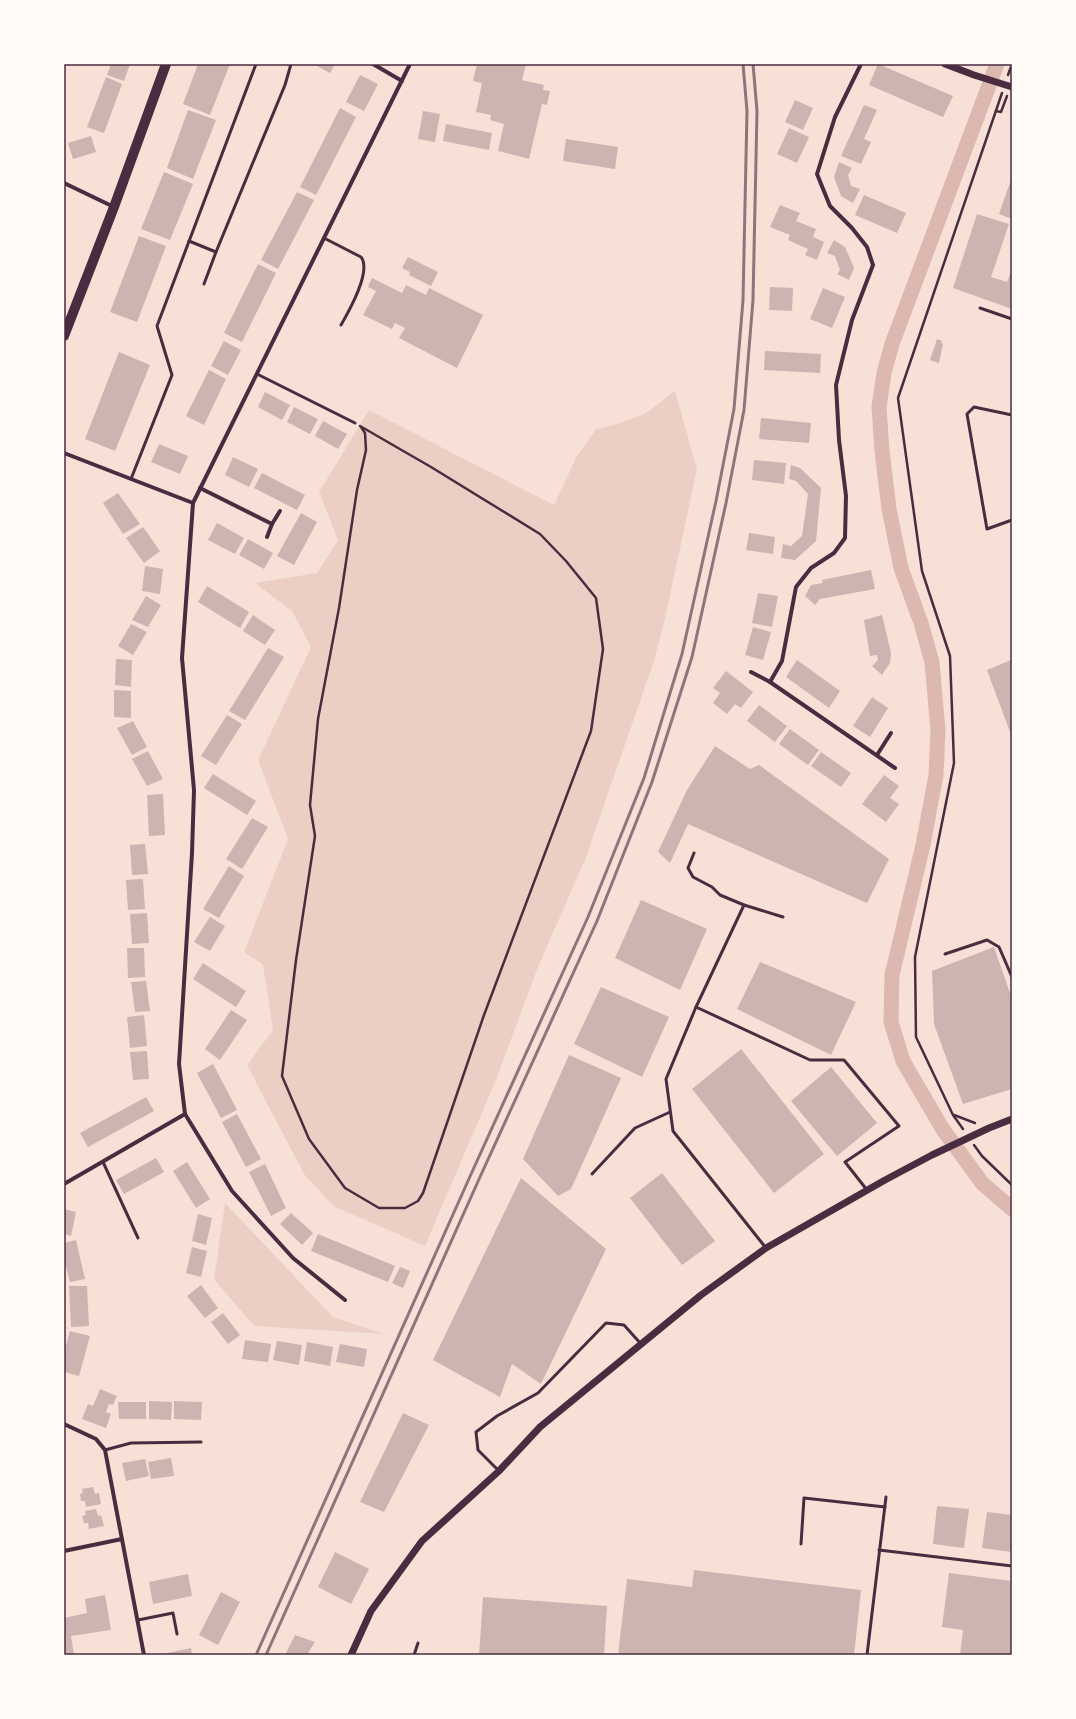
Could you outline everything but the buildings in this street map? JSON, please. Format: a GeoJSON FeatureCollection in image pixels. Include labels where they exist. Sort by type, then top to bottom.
{"type":"FeatureCollection","features":[{"type":"Feature","properties":{"kind":"highway"},"geometry":{"type":"LineString","coordinates":[[64,336],[114,207],[166,64]]}},
{"type":"Feature","properties":{"kind":"street"},"geometry":{"type":"LineString","coordinates":[[373,64],[402,81]]}},
{"type":"Feature","properties":{"kind":"street"},"geometry":{"type":"LineString","coordinates":[[345,1300],[293,1258],[232,1191],[185,1114],[179,1064],[192,853],[194,790],[182,658],[193,503],[410,64]]}},
{"type":"Feature","properties":{"kind":"street"},"geometry":{"type":"LineString","coordinates":[[770,682],[782,661],[796,588],[812,568],[834,553],[845,538],[846,496],[839,440],[836,385],[852,320],[873,265],[867,247],[852,228],[830,206],[817,174],[835,117],[861,64]]}},
{"type":"Feature","properties":{"kind":"street"},"geometry":{"type":"LineString","coordinates":[[945,64],[1012,87]]}},
{"type":"Feature","properties":{"kind":"street"},"geometry":{"type":"LineString","coordinates":[[64,183],[114,207]]}},
{"type":"Feature","properties":{"kind":"street"},"geometry":{"type":"LineString","coordinates":[[64,453],[193,503]]}},
{"type":"Feature","properties":{"kind":"street"},"geometry":{"type":"LineString","coordinates":[[200,488],[272,524]]}},
{"type":"Feature","properties":{"kind":"street"},"geometry":{"type":"LineString","coordinates":[[266,537],[280,511]]}},
{"type":"Feature","properties":{"kind":"street"},"geometry":{"type":"LineString","coordinates":[[751,672],[770,682],[895,768]]}},
{"type":"Feature","properties":{"kind":"street"},"geometry":{"type":"LineString","coordinates":[[876,755],[891,733]]}},
{"type":"Feature","properties":{"kind":"street"},"geometry":{"type":"LineString","coordinates":[[64,1184],[185,1114]]}},
{"type":"Feature","properties":{"kind":"street"},"geometry":{"type":"LineString","coordinates":[[350,1655],[371,1611],[422,1541],[499,1471],[540,1427],[701,1295],[766,1248],[867,1190],[932,1155],[989,1128],[1012,1119]]}},
{"type":"Feature","properties":{"kind":"street"},"geometry":{"type":"LineString","coordinates":[[64,1424],[96,1439],[105,1450],[144,1655]]}},
{"type":"Feature","properties":{"kind":"street"},"geometry":{"type":"LineString","coordinates":[[64,1551],[122,1539]]}},
{"type":"Feature","properties":{"kind":"lane"},"geometry":{"type":"LineString","coordinates":[[131,479],[172,375],[157,326],[256,64]]}},
{"type":"Feature","properties":{"kind":"lane"},"geometry":{"type":"LineString","coordinates":[[204,284],[282,92],[291,64]]}},
{"type":"Feature","properties":{"kind":"lane"},"geometry":{"type":"LineString","coordinates":[[324,238],[361,257],[364,261],[365,271],[352,307],[341,325]]}},
{"type":"Feature","properties":{"kind":"lane"},"geometry":{"type":"LineString","coordinates":[[189,241],[216,252]]}},
{"type":"Feature","properties":{"kind":"lane"},"geometry":{"type":"LineString","coordinates":[[980,308],[1012,319]]}},
{"type":"Feature","properties":{"kind":"lane"},"geometry":{"type":"LineString","coordinates":[[257,374],[355,423]]}},
{"type":"Feature","properties":{"kind":"lane"},"geometry":{"type":"LineString","coordinates":[[1012,415],[974,407],[967,414],[987,529],[1012,520]]}},
{"type":"Feature","properties":{"kind":"lane"},"geometry":{"type":"LineString","coordinates":[[694,853],[688,868],[692,877],[712,887],[720,895],[744,905],[783,917]]}},
{"type":"Feature","properties":{"kind":"lane"},"geometry":{"type":"LineString","coordinates":[[744,905],[696,1007],[666,1079],[673,1131],[766,1248]]}},
{"type":"Feature","properties":{"kind":"lane"},"geometry":{"type":"LineString","coordinates":[[945,954],[987,940],[999,948],[1012,977]]}},
{"type":"Feature","properties":{"kind":"lane"},"geometry":{"type":"LineString","coordinates":[[696,1007],[810,1060],[844,1060],[898,1126],[845,1162],[867,1190]]}},
{"type":"Feature","properties":{"kind":"lane"},"geometry":{"type":"LineString","coordinates":[[592,1174],[635,1128],[670,1112]]}},
{"type":"Feature","properties":{"kind":"lane"},"geometry":{"type":"LineString","coordinates":[[103,1162],[138,1238]]}},
{"type":"Feature","properties":{"kind":"lane"},"geometry":{"type":"LineString","coordinates":[[499,1471],[478,1450],[476,1432],[497,1416],[538,1393],[606,1323],[624,1325],[641,1344]]}},
{"type":"Feature","properties":{"kind":"lane"},"geometry":{"type":"LineString","coordinates":[[105,1450],[131,1443],[201,1442]]}},
{"type":"Feature","properties":{"kind":"lane"},"geometry":{"type":"LineString","coordinates":[[801,1544],[804,1498],[884,1507]]}},
{"type":"Feature","properties":{"kind":"lane"},"geometry":{"type":"LineString","coordinates":[[867,1655],[886,1498]]}},
{"type":"Feature","properties":{"kind":"lane"},"geometry":{"type":"LineString","coordinates":[[879,1550],[1012,1566]]}},
{"type":"Feature","properties":{"kind":"lane"},"geometry":{"type":"LineString","coordinates":[[138,1620],[173,1613],[177,1634]]}},
{"type":"Feature","properties":{"kind":"lane"},"geometry":{"type":"LineString","coordinates":[[414,1655],[418,1643]]}},
{"type":"Feature","properties":{"kind":"path"},"geometry":{"type":"LineString","coordinates":[[1007,78],[1012,64]]}},
{"type":"Feature","properties":{"kind":"path"},"geometry":{"type":"LineString","coordinates":[[966,1133],[953,1115],[916,1037],[915,957],[954,763],[950,656],[922,571],[898,398],[1002,91]]}},
{"type":"Feature","properties":{"kind":"path"},"geometry":{"type":"LineString","coordinates":[[996,111],[1001,112],[1006,99]]}},
{"type":"Feature","properties":{"kind":"path"},"geometry":{"type":"LineString","coordinates":[[360,426],[431,467],[540,534],[596,598],[603,649],[591,731],[484,1015],[423,1192],[418,1201],[405,1208],[379,1208],[345,1188],[309,1139],[282,1076],[296,960],[315,836],[310,805],[318,719],[340,608],[357,490],[366,450],[365,433],[360,426]]}},
{"type":"Feature","properties":{"kind":"path"},"geometry":{"type":"LineString","coordinates":[[953,1115],[989,1128]]}},
{"type":"Feature","properties":{"kind":"path"},"geometry":{"type":"LineString","coordinates":[[970,1138],[982,1156],[1012,1185]]}},
{"type":"Feature","properties":{"kind":"shaded area"},"geometry":{"type":"Polygon","coordinates":[[[675,391],[697,469],[665,619],[654,661],[585,860],[538,967],[496,1080],[425,1246],[333,1206],[304,1174],[247,1065],[273,1030],[263,965],[244,952],[288,839],[258,760],[311,647],[292,611],[255,583],[317,573],[338,540],[319,492],[369,410],[554,505],[576,458],[596,429],[614,425],[645,414],[675,391]]]}},
{"type":"Feature","properties":{"kind":"shaded area"},"geometry":{"type":"Polygon","coordinates":[[[225,1203],[333,1317],[384,1334],[254,1326],[214,1279],[225,1203]]]}},
{"type":"Feature","properties":{"kind":"waterway"},"geometry":{"type":"LineString","coordinates":[[997,64],[892,344],[884,373],[879,407],[882,451],[889,509],[901,568],[921,623],[932,662],[938,730],[936,775],[923,845],[892,975],[891,1022],[903,1061],[942,1128],[982,1183],[1012,1209]]}},
{"type":"Feature","properties":{"kind":"railway"},"geometry":{"type":"LineString","coordinates":[[256,1655],[588,917],[644,778],[682,654],[716,501],[734,409],[743,300],[747,111],[743,64]]}},
{"type":"Feature","properties":{"kind":"railway"},"geometry":{"type":"LineString","coordinates":[[266,1655],[480,1177],[597,921],[652,782],[692,657],[726,503],[744,410],[753,300],[757,111],[753,64]]}}]}
